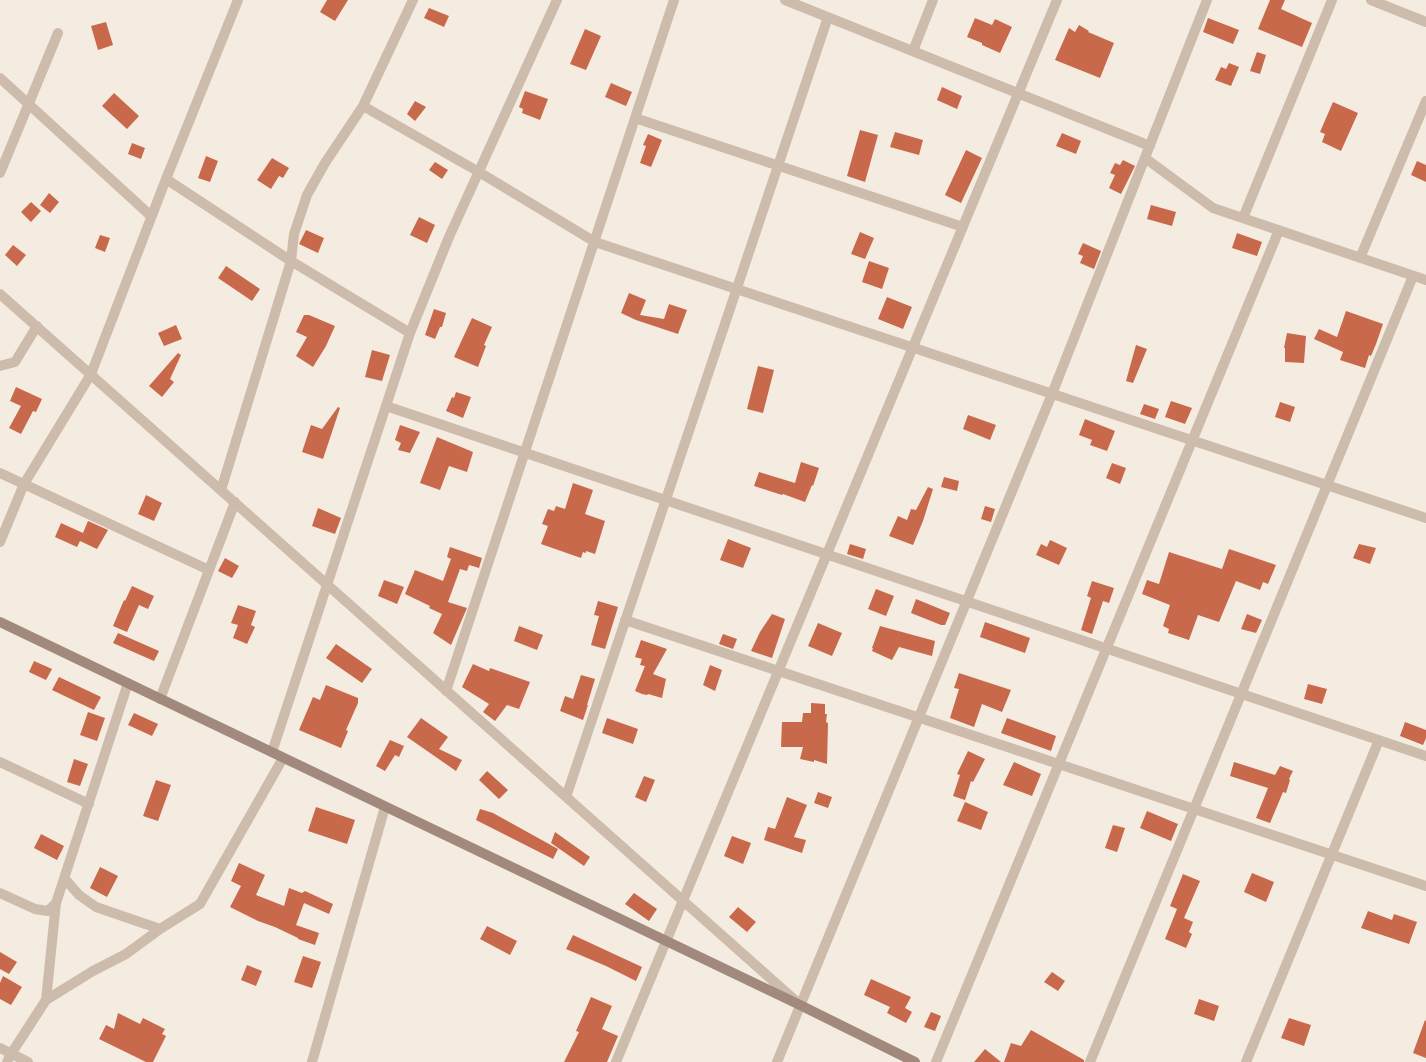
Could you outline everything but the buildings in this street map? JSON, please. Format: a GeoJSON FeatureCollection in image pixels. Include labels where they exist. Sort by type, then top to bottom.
{"type":"FeatureCollection","features":[{"type":"Feature","properties":{"kind":"main road"},"geometry":{"type":"LineString","coordinates":[[0,622],[916,1062]]}},
{"type":"Feature","properties":{"kind":"street"},"geometry":{"type":"LineString","coordinates":[[0,542],[24,484],[91,374],[151,216],[238,0]]}},
{"type":"Feature","properties":{"kind":"street"},"geometry":{"type":"LineString","coordinates":[[221,490],[291,261],[294,234],[307,195],[325,162],[363,106],[413,0]]}},
{"type":"Feature","properties":{"kind":"street"},"geometry":{"type":"LineString","coordinates":[[272,752],[410,333],[449,237],[557,0]]}},
{"type":"Feature","properties":{"kind":"street"},"geometry":{"type":"LineString","coordinates":[[446,691],[674,0]]}},
{"type":"Feature","properties":{"kind":"street"},"geometry":{"type":"LineString","coordinates":[[913,51],[933,0]]}},
{"type":"Feature","properties":{"kind":"street"},"geometry":{"type":"LineString","coordinates":[[616,1062],[1058,0]]}},
{"type":"Feature","properties":{"kind":"street"},"geometry":{"type":"LineString","coordinates":[[777,1062],[1052,394],[1207,0]]}},
{"type":"Feature","properties":{"kind":"street"},"geometry":{"type":"LineString","coordinates":[[1243,218],[1332,0]]}},
{"type":"Feature","properties":{"kind":"street"},"geometry":{"type":"LineString","coordinates":[[1371,0],[1426,22]]}},
{"type":"Feature","properties":{"kind":"street"},"geometry":{"type":"LineString","coordinates":[[791,1],[1150,146]]}},
{"type":"Feature","properties":{"kind":"street"},"geometry":{"type":"LineString","coordinates":[[566,797],[828,17]]}},
{"type":"Feature","properties":{"kind":"street"},"geometry":{"type":"LineString","coordinates":[[0,173],[58,32]]}},
{"type":"Feature","properties":{"kind":"street"},"geometry":{"type":"LineString","coordinates":[[0,78],[151,216]]}},
{"type":"Feature","properties":{"kind":"street"},"geometry":{"type":"LineString","coordinates":[[1360,258],[1426,101]]}},
{"type":"Feature","properties":{"kind":"street"},"geometry":{"type":"LineString","coordinates":[[363,106],[479,172],[595,242],[1426,518]]}},
{"type":"Feature","properties":{"kind":"street"},"geometry":{"type":"LineString","coordinates":[[635,118],[963,227]]}},
{"type":"Feature","properties":{"kind":"street"},"geometry":{"type":"LineString","coordinates":[[1145,158],[1213,208],[1426,280]]}},
{"type":"Feature","properties":{"kind":"street"},"geometry":{"type":"LineString","coordinates":[[166,179],[291,261],[410,333]]}},
{"type":"Feature","properties":{"kind":"street"},"geometry":{"type":"LineString","coordinates":[[936,1062],[1279,230]]}},
{"type":"Feature","properties":{"kind":"street"},"geometry":{"type":"LineString","coordinates":[[1090,1062],[1413,276]]}},
{"type":"Feature","properties":{"kind":"street"},"geometry":{"type":"LineString","coordinates":[[0,294],[800,1005]]}},
{"type":"Feature","properties":{"kind":"street"},"geometry":{"type":"LineString","coordinates":[[0,366],[15,362],[37,326]]}},
{"type":"Feature","properties":{"kind":"street"},"geometry":{"type":"LineString","coordinates":[[386,406],[1426,756]]}},
{"type":"Feature","properties":{"kind":"street"},"geometry":{"type":"LineString","coordinates":[[0,473],[209,570]]}},
{"type":"Feature","properties":{"kind":"street"},"geometry":{"type":"LineString","coordinates":[[160,699],[235,502]]}},
{"type":"Feature","properties":{"kind":"street"},"geometry":{"type":"LineString","coordinates":[[626,620],[1426,886]]}},
{"type":"Feature","properties":{"kind":"street"},"geometry":{"type":"LineString","coordinates":[[46,1000],[56,903],[128,683]]}},
{"type":"Feature","properties":{"kind":"street"},"geometry":{"type":"LineString","coordinates":[[1246,1062],[1378,740]]}},
{"type":"Feature","properties":{"kind":"street"},"geometry":{"type":"LineString","coordinates":[[9,1058],[46,1000],[93,971],[126,954],[160,929],[200,904],[283,758]]}},
{"type":"Feature","properties":{"kind":"street"},"geometry":{"type":"LineString","coordinates":[[0,762],[89,804]]}},
{"type":"Feature","properties":{"kind":"street"},"geometry":{"type":"LineString","coordinates":[[312,1062],[385,806]]}},
{"type":"Feature","properties":{"kind":"street"},"geometry":{"type":"LineString","coordinates":[[65,879],[79,895],[96,907],[160,929]]}},
{"type":"Feature","properties":{"kind":"street"},"geometry":{"type":"LineString","coordinates":[[0,892],[35,909],[48,911],[56,903]]}},
{"type":"Feature","properties":{"kind":"street"},"geometry":{"type":"LineString","coordinates":[[0,1048],[9,1058],[28,1062]]}}]}
